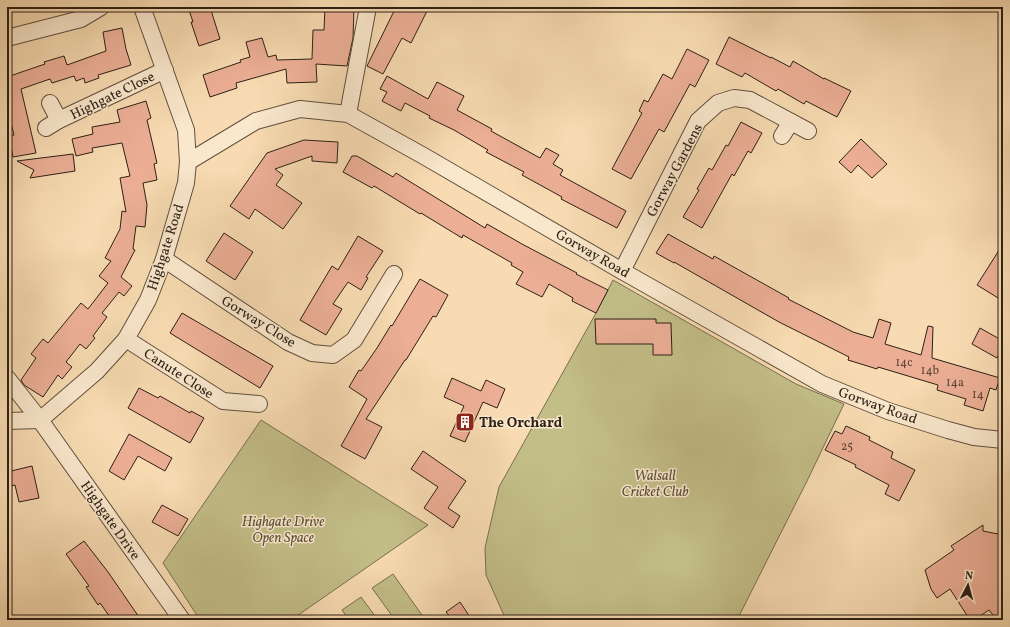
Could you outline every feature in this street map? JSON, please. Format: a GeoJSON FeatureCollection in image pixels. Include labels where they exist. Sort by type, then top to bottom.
{"type":"FeatureCollection","features":[{"type":"Feature","properties":{"kind":"street"},"geometry":{"type":"LineString","coordinates":[[7,38],[81,19],[101,7]]}},
{"type":"Feature","properties":{"kind":"street","name":"Highgate Road"},"geometry":{"type":"LineString","coordinates":[[40,420],[97,371],[126,339],[148,300],[164,259],[186,183],[188,162],[186,130],[142,7]]}},
{"type":"Feature","properties":{"kind":"street"},"geometry":{"type":"LineString","coordinates":[[348,114],[368,7]]}},
{"type":"Feature","properties":{"kind":"street","name":"Highgate Close"},"geometry":{"type":"LineString","coordinates":[[50,104],[53,124],[165,70]]}},
{"type":"Feature","properties":{"kind":"street","name":"Gorway Gardens"},"geometry":{"type":"LineString","coordinates":[[622,271],[698,121],[718,103],[734,98],[750,100],[808,131]]}},
{"type":"Feature","properties":{"kind":"street","name":"Gorway Road"},"geometry":{"type":"LineString","coordinates":[[188,162],[256,120],[300,110],[348,114],[449,170],[622,271],[822,384],[888,411],[948,430],[974,437],[1003,440]]}},
{"type":"Feature","properties":{"kind":"street"},"geometry":{"type":"LineString","coordinates":[[782,136],[791,122]]}},
{"type":"Feature","properties":{"kind":"street","name":"Gorway Close"},"geometry":{"type":"LineString","coordinates":[[164,259],[288,342],[312,352],[333,356],[354,340],[395,274]]}},
{"type":"Feature","properties":{"kind":"street","name":"Canute Close"},"geometry":{"type":"LineString","coordinates":[[126,339],[223,401],[258,404]]}},
{"type":"Feature","properties":{"kind":"street","name":"Highgate Drive"},"geometry":{"type":"LineString","coordinates":[[7,378],[40,420],[182,620]]}},
{"type":"Feature","properties":{"kind":"street"},"geometry":{"type":"LineString","coordinates":[[7,421],[40,420]]}},
{"type":"Feature","properties":{"kind":"green space","name":"Walsall Cricket Club"},"geometry":{"type":"Polygon","coordinates":[[[613,280],[796,384],[844,404],[737,620],[506,620],[486,575],[485,548],[499,487],[613,280]]]}},
{"type":"Feature","properties":{"kind":"green space","name":"Highgate Drive Open Space"},"geometry":{"type":"Polygon","coordinates":[[[261,420],[428,525],[291,620],[200,620],[163,563],[261,420]]]}},
{"type":"Feature","properties":{"kind":"green space"},"geometry":{"type":"Polygon","coordinates":[[[393,574],[424,618],[421,620],[395,620],[372,588],[393,574]]]}},
{"type":"Feature","properties":{"kind":"green space"},"geometry":{"type":"Polygon","coordinates":[[[361,597],[378,620],[349,620],[342,610],[361,597]]]}},
{"type":"Feature","properties":{"kind":"building"},"geometry":{"type":"Polygon","coordinates":[[[188,7],[210,7],[220,39],[199,46],[188,7]]]}},
{"type":"Feature","properties":{"kind":"building"},"geometry":{"type":"Polygon","coordinates":[[[325,7],[354,7],[353,38],[347,66],[316,64],[317,82],[287,83],[286,69],[236,83],[237,88],[210,97],[203,75],[241,62],[240,60],[250,57],[246,42],[262,38],[268,57],[276,55],[277,60],[312,59],[313,30],[324,30],[325,7]]]}},
{"type":"Feature","properties":{"kind":"building"},"geometry":{"type":"Polygon","coordinates":[[[396,7],[429,7],[411,43],[402,38],[383,74],[367,66],[396,7]]]}},
{"type":"Feature","properties":{"kind":"building"},"geometry":{"type":"Polygon","coordinates":[[[122,28],[131,65],[98,75],[99,78],[85,83],[84,78],[76,81],[74,76],[52,83],[50,79],[21,89],[36,153],[13,157],[9,136],[14,135],[7,107],[7,77],[45,64],[44,62],[64,56],[67,65],[106,51],[103,32],[122,28]]]}},
{"type":"Feature","properties":{"kind":"building"},"geometry":{"type":"Polygon","coordinates":[[[729,37],[790,67],[793,61],[824,79],[851,91],[837,117],[806,101],[804,104],[778,89],[776,91],[745,73],[742,77],[716,64],[729,37]]]}},
{"type":"Feature","properties":{"kind":"building"},"geometry":{"type":"Polygon","coordinates":[[[687,49],[709,60],[695,87],[690,84],[664,132],[659,129],[631,179],[612,169],[642,113],[639,111],[644,100],[648,102],[663,74],[672,79],[687,49]]]}},
{"type":"Feature","properties":{"kind":"building"},"geometry":{"type":"Polygon","coordinates":[[[387,76],[428,99],[437,82],[464,96],[457,110],[492,129],[491,131],[540,158],[546,148],[559,155],[553,164],[563,170],[560,175],[626,211],[617,228],[561,199],[562,197],[522,175],[524,172],[486,152],[488,150],[454,130],[429,118],[430,116],[405,103],[401,111],[382,101],[387,92],[380,89],[387,76]]]}},
{"type":"Feature","properties":{"kind":"building"},"geometry":{"type":"Polygon","coordinates":[[[146,101],[151,118],[147,120],[157,163],[154,164],[157,180],[143,183],[147,205],[145,227],[136,226],[133,249],[135,250],[121,277],[132,286],[124,296],[119,292],[102,313],[107,317],[93,336],[95,338],[86,349],[80,344],[66,362],[72,367],[62,379],[58,375],[43,397],[24,385],[21,380],[36,358],[31,354],[43,339],[48,343],[81,303],[88,309],[108,283],[99,276],[111,261],[105,258],[120,229],[122,211],[126,212],[120,178],[130,176],[122,143],[92,148],[93,152],[76,156],[72,139],[93,134],[92,127],[120,122],[117,110],[146,101]]]}},
{"type":"Feature","properties":{"kind":"building"},"geometry":{"type":"Polygon","coordinates":[[[741,122],[762,133],[751,153],[748,151],[734,176],[732,174],[702,228],[683,217],[699,190],[697,189],[709,168],[712,170],[726,145],[728,146],[741,122]]]}},
{"type":"Feature","properties":{"kind":"building"},"geometry":{"type":"Polygon","coordinates":[[[861,139],[887,164],[872,178],[858,165],[851,173],[839,162],[861,139]]]}},
{"type":"Feature","properties":{"kind":"building"},"geometry":{"type":"Polygon","coordinates":[[[304,140],[338,142],[337,163],[312,161],[312,156],[275,169],[283,175],[276,185],[302,203],[283,229],[255,209],[249,219],[230,206],[267,153],[304,140]]]}},
{"type":"Feature","properties":{"kind":"building"},"geometry":{"type":"Polygon","coordinates":[[[73,154],[75,171],[30,178],[34,170],[17,161],[73,154]]]}},
{"type":"Feature","properties":{"kind":"building"},"geometry":{"type":"Polygon","coordinates":[[[352,156],[357,156],[393,177],[396,173],[485,228],[487,224],[577,273],[576,274],[608,290],[596,313],[572,301],[573,298],[549,284],[542,297],[516,284],[523,272],[511,265],[512,263],[463,235],[462,238],[374,186],[372,188],[343,172],[352,156]]]}},
{"type":"Feature","properties":{"kind":"building"},"geometry":{"type":"Polygon","coordinates":[[[224,233],[253,252],[235,280],[206,261],[224,233]]]}},
{"type":"Feature","properties":{"kind":"building"},"geometry":{"type":"Polygon","coordinates":[[[668,234],[713,259],[714,256],[789,298],[788,299],[853,332],[873,338],[879,319],[891,323],[885,344],[921,355],[928,326],[933,327],[932,358],[1000,378],[996,390],[990,388],[983,411],[964,405],[966,399],[937,390],[938,385],[878,367],[877,369],[848,360],[849,357],[779,322],[656,253],[668,234]]]}},
{"type":"Feature","properties":{"kind":"building"},"geometry":{"type":"Polygon","coordinates":[[[358,236],[383,251],[366,277],[368,278],[361,290],[348,282],[333,304],[342,309],[326,335],[300,320],[332,266],[338,270],[358,236]]]}},
{"type":"Feature","properties":{"kind":"building"},"geometry":{"type":"Polygon","coordinates":[[[1003,244],[1003,301],[977,285],[1003,244]]]}},
{"type":"Feature","properties":{"kind":"building"},"geometry":{"type":"Polygon","coordinates":[[[420,279],[448,295],[436,317],[433,316],[406,360],[366,419],[382,427],[365,459],[341,446],[367,399],[349,387],[359,370],[361,371],[391,325],[392,326],[420,279]]]}},
{"type":"Feature","properties":{"kind":"building"},"geometry":{"type":"Polygon","coordinates":[[[182,313],[273,366],[260,388],[170,333],[182,313]]]}},
{"type":"Feature","properties":{"kind":"building"},"geometry":{"type":"Polygon","coordinates":[[[595,319],[656,319],[656,323],[671,323],[672,355],[653,355],[653,344],[596,344],[595,319]]]}},
{"type":"Feature","properties":{"kind":"building"},"geometry":{"type":"Polygon","coordinates":[[[980,328],[1003,341],[1003,347],[997,358],[972,344],[980,328]]]}},
{"type":"Feature","properties":{"kind":"building","name":"The Orchard"},"geometry":{"type":"Polygon","coordinates":[[[452,378],[481,391],[486,380],[505,389],[497,408],[483,402],[465,442],[450,436],[464,406],[444,397],[452,378]]]}},
{"type":"Feature","properties":{"kind":"building"},"geometry":{"type":"Polygon","coordinates":[[[139,388],[158,398],[160,396],[190,413],[191,411],[204,418],[190,443],[128,408],[139,388]]]}},
{"type":"Feature","properties":{"kind":"building"},"geometry":{"type":"Polygon","coordinates":[[[846,426],[870,437],[869,440],[893,452],[891,458],[915,470],[899,501],[885,494],[889,485],[855,467],[856,465],[825,450],[835,431],[842,434],[846,426]]]}},
{"type":"Feature","properties":{"kind":"building"},"geometry":{"type":"Polygon","coordinates":[[[129,434],[172,458],[165,471],[138,456],[124,480],[109,471],[129,434]]]}},
{"type":"Feature","properties":{"kind":"building"},"geometry":{"type":"Polygon","coordinates":[[[423,451],[466,481],[448,508],[460,516],[453,528],[424,508],[438,487],[411,469],[423,451]]]}},
{"type":"Feature","properties":{"kind":"building"},"geometry":{"type":"Polygon","coordinates":[[[32,466],[39,498],[19,502],[15,485],[7,487],[7,472],[32,466]]]}},
{"type":"Feature","properties":{"kind":"building"},"geometry":{"type":"Polygon","coordinates":[[[162,505],[188,519],[178,536],[152,522],[162,505]]]}},
{"type":"Feature","properties":{"kind":"building"},"geometry":{"type":"Polygon","coordinates":[[[983,525],[983,531],[1003,535],[1003,620],[997,620],[989,610],[974,620],[970,620],[950,589],[937,598],[931,589],[925,570],[954,550],[951,546],[983,525]]]}},
{"type":"Feature","properties":{"kind":"building"},"geometry":{"type":"Polygon","coordinates":[[[84,541],[108,572],[141,620],[112,620],[100,603],[98,605],[86,587],[89,586],[66,554],[84,541]]]}},
{"type":"Feature","properties":{"kind":"building"},"geometry":{"type":"Polygon","coordinates":[[[460,602],[472,620],[453,620],[446,612],[460,602]]]}},
{"type":"Feature","properties":{"kind":"place","name":"The Orchard"},"geometry":{"type":"Point","coordinates":[465,422]}}]}
